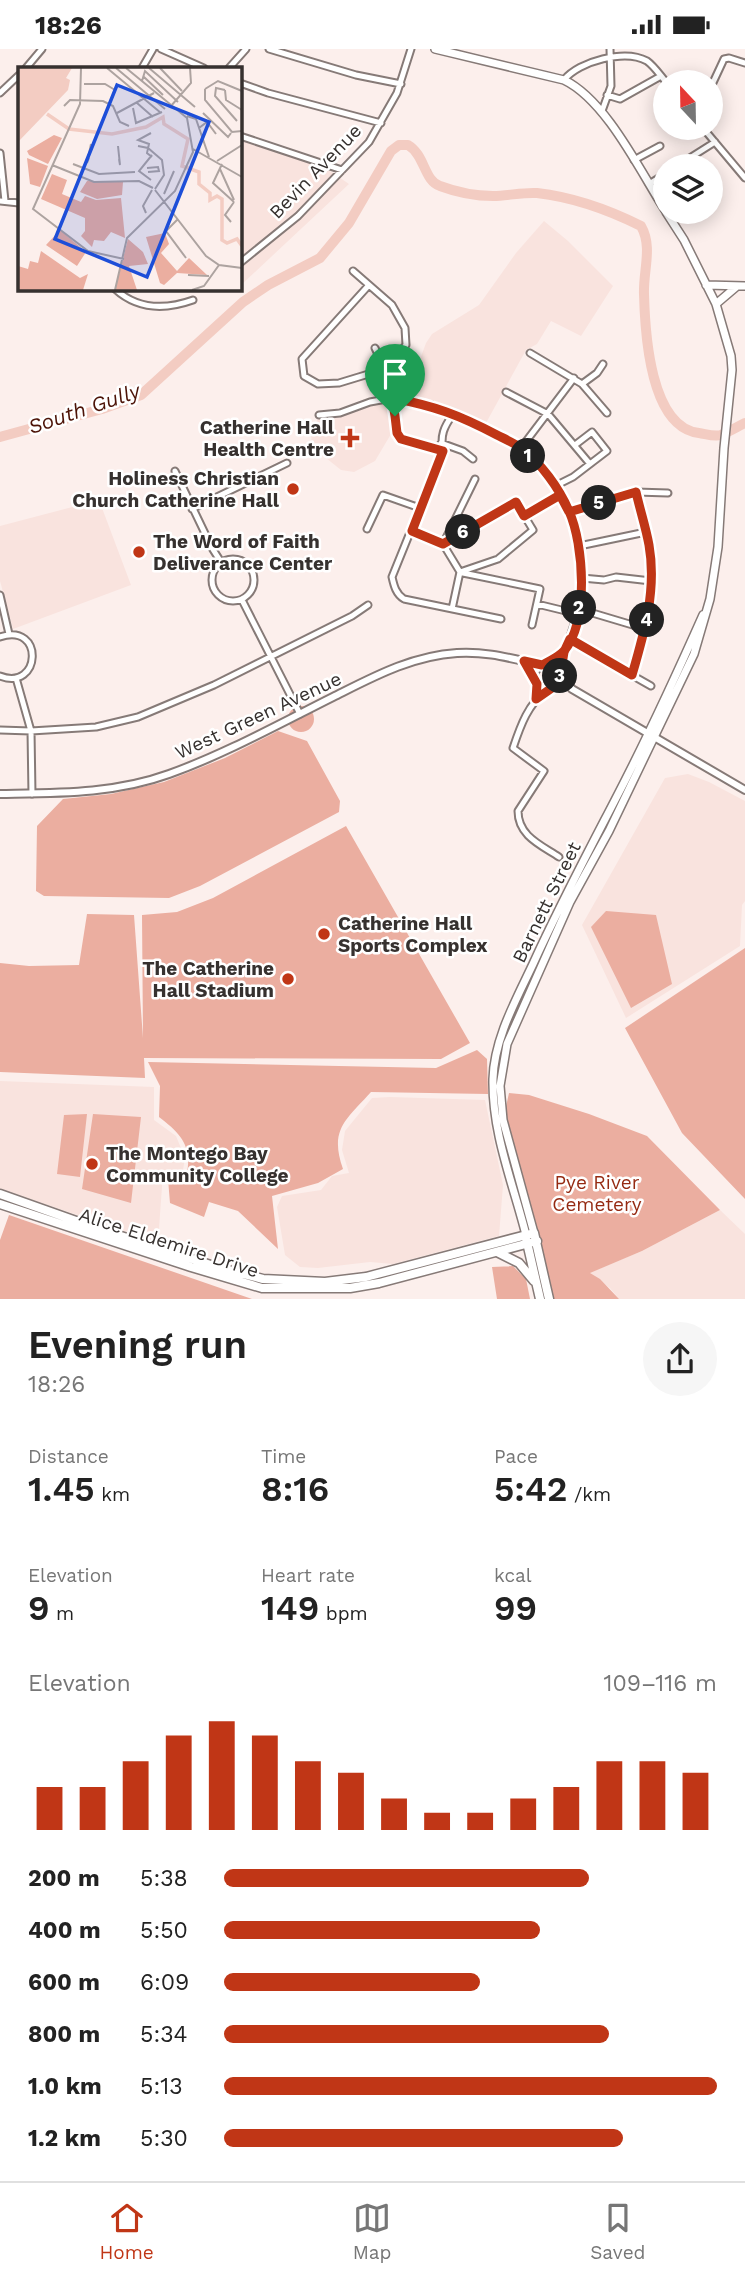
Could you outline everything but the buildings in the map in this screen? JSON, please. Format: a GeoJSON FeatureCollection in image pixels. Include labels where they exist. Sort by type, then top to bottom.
{"type":"FeatureCollection","features":[{"type":"Feature","properties":{"kind":"main road","name":"Barnett Street"},"geometry":{"type":"LineString","coordinates":[[435,49],[564,80],[578,87],[602,111],[653,190]]}},
{"type":"Feature","properties":{"kind":"main road","name":"Barnett Street"},"geometry":{"type":"LineString","coordinates":[[531,1238],[508,1177],[494,1112],[493,1077],[499,1045],[513,1006],[544,940],[694,654],[710,599],[718,547],[732,370],[726,336],[716,304],[674,224]]}},
{"type":"Feature","properties":{"kind":"main road"},"geometry":{"type":"LineString","coordinates":[[706,285],[741,286]]}},
{"type":"Feature","properties":{"kind":"main road"},"geometry":{"type":"LineString","coordinates":[[716,304],[741,286]]}},
{"type":"Feature","properties":{"kind":"main road","name":"Alice Eldemire Drive"},"geometry":{"type":"LineString","coordinates":[[0,1194],[118,1236],[263,1279],[325,1282],[366,1277],[531,1238]]}},
{"type":"Feature","properties":{"kind":"main road","name":"Alice Eldemire Drive"},"geometry":{"type":"LineString","coordinates":[[0,1204],[262,1288],[350,1288],[379,1283],[497,1252],[531,1238]]}},
{"type":"Feature","properties":{"kind":"main road"},"geometry":{"type":"LineString","coordinates":[[531,1238],[540,1299]]}},
{"type":"Feature","properties":{"kind":"main road"},"geometry":{"type":"LineString","coordinates":[[531,1238],[549,1299]]}},
{"type":"Feature","properties":{"kind":"main road"},"geometry":{"type":"LineString","coordinates":[[497,1252],[519,1263],[538,1286]]}},
{"type":"Feature","properties":{"kind":"street"},"geometry":{"type":"LineString","coordinates":[[27,67],[42,49]]}},
{"type":"Feature","properties":{"kind":"street"},"geometry":{"type":"LineString","coordinates":[[143,67],[153,49]]}},
{"type":"Feature","properties":{"kind":"street"},"geometry":{"type":"LineString","coordinates":[[161,49],[202,67]]}},
{"type":"Feature","properties":{"kind":"street"},"geometry":{"type":"LineString","coordinates":[[230,67],[246,49]]}},
{"type":"Feature","properties":{"kind":"street"},"geometry":{"type":"LineString","coordinates":[[269,49],[356,75],[401,84]]}},
{"type":"Feature","properties":{"kind":"street","name":"Bevin Avenue"},"geometry":{"type":"LineString","coordinates":[[242,261],[298,216],[369,142],[401,84],[411,49]]}},
{"type":"Feature","properties":{"kind":"street"},"geometry":{"type":"LineString","coordinates":[[564,80],[583,66],[611,52],[636,56],[647,61],[655,70]]}},
{"type":"Feature","properties":{"kind":"street"},"geometry":{"type":"LineString","coordinates":[[602,111],[611,86],[611,52]]}},
{"type":"Feature","properties":{"kind":"street"},"geometry":{"type":"LineString","coordinates":[[719,70],[724,59],[745,63]]}},
{"type":"Feature","properties":{"kind":"street"},"geometry":{"type":"LineString","coordinates":[[0,93],[18,76]]}},
{"type":"Feature","properties":{"kind":"street"},"geometry":{"type":"LineString","coordinates":[[607,95],[620,99],[653,80]]}},
{"type":"Feature","properties":{"kind":"street"},"geometry":{"type":"LineString","coordinates":[[242,84],[381,123]]}},
{"type":"Feature","properties":{"kind":"street"},"geometry":{"type":"LineString","coordinates":[[242,137],[342,170]]}},
{"type":"Feature","properties":{"kind":"street"},"geometry":{"type":"LineString","coordinates":[[696,154],[715,142],[745,178]]}},
{"type":"Feature","properties":{"kind":"street"},"geometry":{"type":"LineString","coordinates":[[634,160],[660,146]]}},
{"type":"Feature","properties":{"kind":"street"},"geometry":{"type":"LineString","coordinates":[[0,153],[3,201]]}},
{"type":"Feature","properties":{"kind":"street"},"geometry":{"type":"LineString","coordinates":[[649,184],[653,182]]}},
{"type":"Feature","properties":{"kind":"street"},"geometry":{"type":"LineString","coordinates":[[353,271],[369,285],[392,306],[405,328],[406,345],[384,369],[339,383],[318,384],[304,376],[302,359],[369,285]]}},
{"type":"Feature","properties":{"kind":"street"},"geometry":{"type":"LineString","coordinates":[[118,291],[128,299],[160,308],[194,300]]}},
{"type":"Feature","properties":{"kind":"street"},"geometry":{"type":"LineString","coordinates":[[375,348],[392,398],[397,433],[401,439],[443,451]]}},
{"type":"Feature","properties":{"kind":"street"},"geometry":{"type":"LineString","coordinates":[[530,353],[582,384],[607,413]]}},
{"type":"Feature","properties":{"kind":"street"},"geometry":{"type":"LineString","coordinates":[[582,384],[597,373],[603,364]]}},
{"type":"Feature","properties":{"kind":"street"},"geometry":{"type":"LineString","coordinates":[[521,448],[574,378]]}},
{"type":"Feature","properties":{"kind":"street"},"geometry":{"type":"LineString","coordinates":[[506,391],[548,414],[590,464]]}},
{"type":"Feature","properties":{"kind":"street"},"geometry":{"type":"LineString","coordinates":[[319,415],[340,413],[370,402],[392,398],[432,405],[521,448],[560,495],[569,512],[579,546],[582,578],[579,611],[564,652],[559,683],[536,699],[526,712],[513,748],[544,771],[518,811],[518,819],[528,837],[559,857]]}},
{"type":"Feature","properties":{"kind":"street"},"geometry":{"type":"LineString","coordinates":[[453,414],[444,427],[441,443],[443,451],[392,577],[394,588],[404,599],[501,619]]}},
{"type":"Feature","properties":{"kind":"street"},"geometry":{"type":"LineString","coordinates":[[555,487],[607,451],[593,432],[575,446]]}},
{"type":"Feature","properties":{"kind":"street"},"geometry":{"type":"LineString","coordinates":[[441,443],[463,451],[473,459]]}},
{"type":"Feature","properties":{"kind":"street"},"geometry":{"type":"LineString","coordinates":[[192,509],[287,463]]}},
{"type":"Feature","properties":{"kind":"street"},"geometry":{"type":"LineString","coordinates":[[175,471],[221,562]]}},
{"type":"Feature","properties":{"kind":"street"},"geometry":{"type":"LineString","coordinates":[[443,544],[475,479]]}},
{"type":"Feature","properties":{"kind":"street"},"geometry":{"type":"LineString","coordinates":[[569,512],[636,492],[668,493]]}},
{"type":"Feature","properties":{"kind":"street"},"geometry":{"type":"LineString","coordinates":[[632,675],[646,629],[651,580],[649,545],[636,492]]}},
{"type":"Feature","properties":{"kind":"street"},"geometry":{"type":"LineString","coordinates":[[367,529],[383,495],[420,508]]}},
{"type":"Feature","properties":{"kind":"street"},"geometry":{"type":"LineString","coordinates":[[524,516],[560,495]]}},
{"type":"Feature","properties":{"kind":"street"},"geometry":{"type":"LineString","coordinates":[[443,544],[516,502],[533,530],[498,559],[460,572]]}},
{"type":"Feature","properties":{"kind":"street"},"geometry":{"type":"LineString","coordinates":[[412,531],[443,544],[460,572],[452,609]]}},
{"type":"Feature","properties":{"kind":"street"},"geometry":{"type":"LineString","coordinates":[[579,546],[646,532]]}},
{"type":"Feature","properties":{"kind":"street"},"geometry":{"type":"LineString","coordinates":[[238,559],[252,570],[252,589],[242,600],[222,599],[213,588],[212,574],[221,562],[238,559]]}},
{"type":"Feature","properties":{"kind":"street"},"geometry":{"type":"LineString","coordinates":[[460,572],[540,589],[532,625]]}},
{"type":"Feature","properties":{"kind":"street"},"geometry":{"type":"LineString","coordinates":[[582,578],[651,580]]}},
{"type":"Feature","properties":{"kind":"street"},"geometry":{"type":"LineString","coordinates":[[0,595],[9,634]]}},
{"type":"Feature","properties":{"kind":"street"},"geometry":{"type":"LineString","coordinates":[[242,600],[300,714]]}},
{"type":"Feature","properties":{"kind":"street"},"geometry":{"type":"LineString","coordinates":[[537,604],[579,611],[646,629]]}},
{"type":"Feature","properties":{"kind":"street"},"geometry":{"type":"LineString","coordinates":[[0,730],[96,727],[138,717],[214,684],[352,616],[368,605]]}},
{"type":"Feature","properties":{"kind":"street"},"geometry":{"type":"LineString","coordinates":[[0,637],[9,634],[22,637],[33,654],[31,666],[27,671],[16,678],[0,676]]}},
{"type":"Feature","properties":{"kind":"street"},"geometry":{"type":"LineString","coordinates":[[570,639],[651,686]]}},
{"type":"Feature","properties":{"kind":"street"},"geometry":{"type":"LineString","coordinates":[[536,699],[536,671],[564,652]]}},
{"type":"Feature","properties":{"kind":"street","name":"West Green Avenue"},"geometry":{"type":"LineString","coordinates":[[0,794],[69,793],[139,784],[216,755],[387,671],[423,657],[458,653],[496,655],[544,664]]}},
{"type":"Feature","properties":{"kind":"street"},"geometry":{"type":"LineString","coordinates":[[524,661],[536,681],[550,689],[572,689]]}},
{"type":"Feature","properties":{"kind":"street"},"geometry":{"type":"LineString","coordinates":[[544,664],[553,665],[572,689],[745,790]]}},
{"type":"Feature","properties":{"kind":"street"},"geometry":{"type":"LineString","coordinates":[[16,678],[31,731],[32,793]]}},
{"type":"Feature","properties":{"kind":"shaded area"},"geometry":{"type":"Polygon","coordinates":[[[242,141],[327,169],[349,184],[242,284],[242,141]]]}},
{"type":"Feature","properties":{"kind":"shaded area"},"geometry":{"type":"Polygon","coordinates":[[[544,221],[613,286],[581,336],[551,321],[537,344],[526,350],[486,423],[429,399],[407,395],[426,343],[432,334],[479,305],[516,253],[544,221]]]}},
{"type":"Feature","properties":{"kind":"shaded area","name":"Catherine Hall Health Centre"},"geometry":{"type":"Polygon","coordinates":[[[379,400],[389,406],[391,434],[375,461],[354,472],[341,470],[311,446],[312,429],[318,419],[330,419],[379,400]]]}},
{"type":"Feature","properties":{"kind":"shaded area"},"geometry":{"type":"Polygon","coordinates":[[[99,500],[131,585],[13,629],[0,581],[0,526],[99,500]]]}},
{"type":"Feature","properties":{"kind":"shaded area"},"geometry":{"type":"Polygon","coordinates":[[[688,774],[745,801],[745,901],[742,905],[740,946],[626,1018],[582,925],[665,778],[688,774]]]}},
{"type":"Feature","properties":{"kind":"shaded area","name":"The Montego Bay Community College"},"geometry":{"type":"Polygon","coordinates":[[[0,1081],[154,1087],[154,1120],[176,1136],[185,1158],[183,1170],[163,1173],[158,1242],[0,1189],[0,1081]]]}},
{"type":"Feature","properties":{"kind":"shaded area"},"geometry":{"type":"Polygon","coordinates":[[[372,1098],[485,1100],[503,1185],[499,1236],[393,1264],[370,1262],[318,1268],[300,1267],[285,1255],[277,1207],[282,1196],[321,1190],[332,1176],[349,1173],[342,1150],[345,1131],[372,1098]]]}},
{"type":"Feature","properties":{"kind":"shaded area"},"geometry":{"type":"Polygon","coordinates":[[[720,1210],[745,1234],[745,1299],[619,1299],[610,1288],[589,1273],[642,1251],[720,1210]]]}},
{"type":"Feature","properties":{"kind":"green space"},"geometry":{"type":"Polygon","coordinates":[[[301,706],[310,710],[314,719],[310,728],[301,732],[292,728],[288,719],[292,710],[301,706]]]}},
{"type":"Feature","properties":{"kind":"green space"},"geometry":{"type":"Polygon","coordinates":[[[278,731],[307,741],[340,801],[339,812],[200,886],[169,898],[44,896],[36,891],[37,826],[63,799],[111,794],[164,782],[225,758],[278,731]]]}},
{"type":"Feature","properties":{"kind":"green space","name":"The Catherine Hall Stadium"},"geometry":{"type":"Polygon","coordinates":[[[346,826],[470,1043],[441,1059],[144,1058],[145,1078],[0,1072],[0,963],[29,966],[79,965],[87,914],[134,915],[143,1038],[142,915],[177,912],[213,898],[346,826]]]}},
{"type":"Feature","properties":{"kind":"green space"},"geometry":{"type":"Polygon","coordinates":[[[606,911],[656,915],[672,984],[631,1008],[591,927],[606,911]]]}},
{"type":"Feature","properties":{"kind":"green space"},"geometry":{"type":"Polygon","coordinates":[[[745,948],[745,1199],[682,1133],[625,1028],[745,948]]]}},
{"type":"Feature","properties":{"kind":"green space"},"geometry":{"type":"Polygon","coordinates":[[[477,1050],[487,1059],[488,1094],[371,1092],[347,1118],[339,1134],[339,1155],[343,1169],[318,1183],[272,1196],[278,1249],[238,1211],[209,1202],[204,1217],[170,1203],[168,1179],[187,1173],[188,1155],[178,1134],[159,1117],[160,1086],[148,1062],[436,1068],[477,1050]]]}},
{"type":"Feature","properties":{"kind":"green space","name":"Pye River Cemetery"},"geometry":{"type":"Polygon","coordinates":[[[509,1093],[529,1095],[647,1136],[720,1210],[642,1251],[590,1273],[600,1279],[619,1299],[549,1299],[503,1120],[509,1093]]]}},
{"type":"Feature","properties":{"kind":"green space"},"geometry":{"type":"Polygon","coordinates":[[[87,1114],[80,1177],[57,1174],[64,1115],[87,1114]]]}},
{"type":"Feature","properties":{"kind":"green space"},"geometry":{"type":"Polygon","coordinates":[[[93,1114],[141,1117],[131,1203],[82,1189],[93,1114]]]}},
{"type":"Feature","properties":{"kind":"green space"},"geometry":{"type":"Polygon","coordinates":[[[9,1215],[252,1299],[0,1299],[0,1240],[9,1215]]]}},
{"type":"Feature","properties":{"kind":"green space"},"geometry":{"type":"Polygon","coordinates":[[[513,1266],[526,1279],[530,1299],[497,1299],[492,1267],[513,1266]]]}},
{"type":"Feature","properties":{"kind":"waterway","name":"South Gully"},"geometry":{"type":"LineString","coordinates":[[0,437],[102,409],[141,395],[243,302],[268,285],[320,258],[349,223],[391,151],[399,145],[408,145],[414,149],[431,179],[446,188],[486,196],[532,193],[550,195],[590,205],[641,226],[647,251],[644,285],[646,331],[660,397],[670,414],[683,427],[699,433],[721,435],[745,423]]}},
{"type":"Feature","properties":{"kind":"place","name":"Catherine Hall Health Centre"},"geometry":{"type":"Point","coordinates":[350,438]}},
{"type":"Feature","properties":{"kind":"place","name":"Holiness Christian Church Catherine Hall"},"geometry":{"type":"Point","coordinates":[293,489]}},
{"type":"Feature","properties":{"kind":"place","name":"The Word of Faith Deliverance Center"},"geometry":{"type":"Point","coordinates":[139,552]}},
{"type":"Feature","properties":{"kind":"place","name":"Catherine Hall Sports Complex"},"geometry":{"type":"Point","coordinates":[324,934]}},
{"type":"Feature","properties":{"kind":"place","name":"The Catherine Hall Stadium"},"geometry":{"type":"Point","coordinates":[288,979]}},
{"type":"Feature","properties":{"kind":"place","name":"The Montego Bay Community College"},"geometry":{"type":"Point","coordinates":[92,1164]}},
{"type":"Feature","properties":{"kind":"route"},"geometry":{"type":"LineString","coordinates":[[395,416],[392,398],[432,405],[470,421],[521,448],[551,479],[569,512],[582,566],[579,609],[564,652],[542,665],[524,661],[537,684],[536,699],[559,683],[559,671],[570,639],[632,675],[646,629],[651,587],[649,545],[636,492],[569,512],[560,495],[524,516],[516,502],[443,544],[412,531],[443,451],[401,439],[397,433],[395,416]]}}]}
